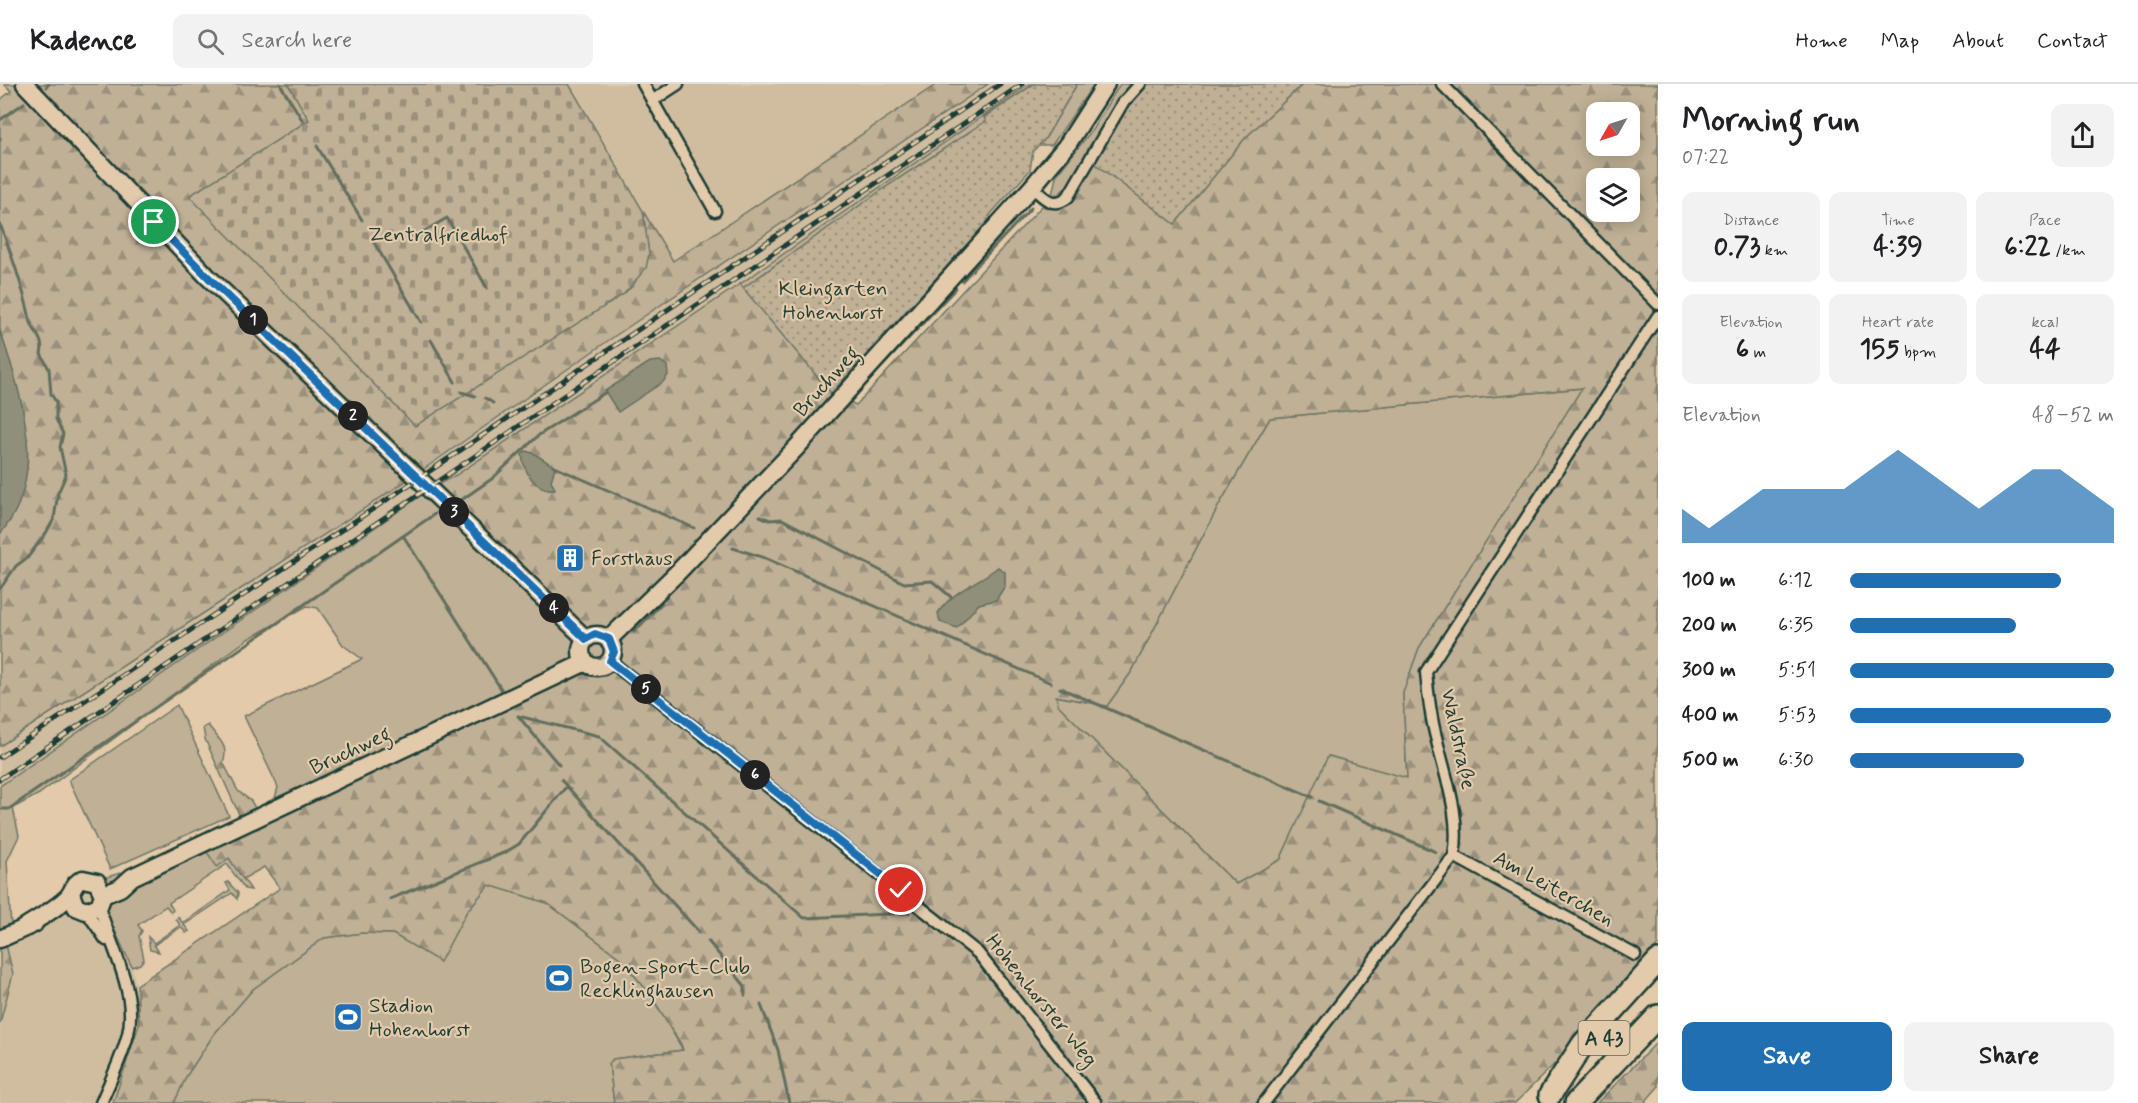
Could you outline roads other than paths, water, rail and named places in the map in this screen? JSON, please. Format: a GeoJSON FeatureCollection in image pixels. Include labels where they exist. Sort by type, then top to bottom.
{"type":"FeatureCollection","features":[{"type":"Feature","properties":{"kind":"highway"},"geometry":{"type":"LineString","coordinates":[[1546,1099],[1583,1044],[1658,961]]}},
{"type":"Feature","properties":{"kind":"highway","name":"A 43"},"geometry":{"type":"LineString","coordinates":[[1546,1099],[1658,981]]}},
{"type":"Feature","properties":{"kind":"highway","name":"A 43"},"geometry":{"type":"LineString","coordinates":[[1576,1103],[1658,1016]]}},
{"type":"Feature","properties":{"kind":"highway"},"geometry":{"type":"LineString","coordinates":[[1611,1068],[1634,1056],[1658,1032]]}},
{"type":"Feature","properties":{"kind":"street"},"geometry":{"type":"LineString","coordinates":[[25,84],[208,277],[586,639]]}},
{"type":"Feature","properties":{"kind":"street"},"geometry":{"type":"LineString","coordinates":[[643,84],[715,212]]}},
{"type":"Feature","properties":{"kind":"street"},"geometry":{"type":"LineString","coordinates":[[652,101],[678,84]]}},
{"type":"Feature","properties":{"kind":"street","name":"Bruchweg"},"geometry":{"type":"LineString","coordinates":[[609,639],[664,587],[797,447],[1032,188],[1067,145],[1106,84]]}},
{"type":"Feature","properties":{"kind":"street"},"geometry":{"type":"LineString","coordinates":[[1032,188],[1050,202],[1059,203],[1068,197],[1122,104],[1140,84]]}},
{"type":"Feature","properties":{"kind":"street"},"geometry":{"type":"LineString","coordinates":[[1442,84],[1658,304]]}},
{"type":"Feature","properties":{"kind":"street","name":"Waldstraße"},"geometry":{"type":"LineString","coordinates":[[1454,856],[1457,839],[1454,807],[1436,737],[1426,672],[1658,316]]}},
{"type":"Feature","properties":{"kind":"street"},"geometry":{"type":"LineString","coordinates":[[586,662],[581,650],[586,639],[595,634],[609,639],[614,652],[610,661]]}},
{"type":"Feature","properties":{"kind":"street","name":"Bruchweg"},"geometry":{"type":"LineString","coordinates":[[0,939],[89,899],[120,888],[132,877],[586,662],[596,667],[610,661]]}},
{"type":"Feature","properties":{"kind":"street","name":"Hohenhorster Weg"},"geometry":{"type":"LineString","coordinates":[[610,661],[978,952],[1096,1103]]}},
{"type":"Feature","properties":{"kind":"street"},"geometry":{"type":"LineString","coordinates":[[1264,1103],[1454,856]]}},
{"type":"Feature","properties":{"kind":"street","name":"Am Leiterchen"},"geometry":{"type":"LineString","coordinates":[[1454,856],[1635,955]]}},
{"type":"Feature","properties":{"kind":"street"},"geometry":{"type":"LineString","coordinates":[[89,899],[113,950],[130,1003],[128,1033],[102,1103]]}},
{"type":"Feature","properties":{"kind":"waterway"},"geometry":{"type":"LineString","coordinates":[[46,87],[49,84]]}},
{"type":"Feature","properties":{"kind":"waterway"},"geometry":{"type":"LineString","coordinates":[[280,84],[303,121]]}},
{"type":"Feature","properties":{"kind":"waterway"},"geometry":{"type":"LineString","coordinates":[[0,120],[24,103]]}},
{"type":"Feature","properties":{"kind":"waterway"},"geometry":{"type":"LineString","coordinates":[[317,146],[362,220]]}},
{"type":"Feature","properties":{"kind":"waterway"},"geometry":{"type":"LineString","coordinates":[[962,281],[1031,208]]}},
{"type":"Feature","properties":{"kind":"waterway"},"geometry":{"type":"LineString","coordinates":[[416,236],[447,218],[487,288]]}},
{"type":"Feature","properties":{"kind":"waterway"},"geometry":{"type":"LineString","coordinates":[[0,224],[17,271],[31,324],[40,340],[41,354],[49,369],[51,394],[56,402],[56,419],[63,434],[60,447],[66,475],[58,493],[54,519],[46,533],[28,557],[16,566],[0,589]]}},
{"type":"Feature","properties":{"kind":"waterway"},"geometry":{"type":"LineString","coordinates":[[372,239],[421,322]]}},
{"type":"Feature","properties":{"kind":"waterway"},"geometry":{"type":"LineString","coordinates":[[856,394],[956,288]]}},
{"type":"Feature","properties":{"kind":"waterway"},"geometry":{"type":"LineString","coordinates":[[431,340],[455,382]]}},
{"type":"Feature","properties":{"kind":"waterway"},"geometry":{"type":"LineString","coordinates":[[461,392],[475,396]]}},
{"type":"Feature","properties":{"kind":"waterway"},"geometry":{"type":"LineString","coordinates":[[457,503],[493,478],[539,435],[606,392]]}},
{"type":"Feature","properties":{"kind":"waterway"},"geometry":{"type":"LineString","coordinates":[[485,398],[493,403]]}},
{"type":"Feature","properties":{"kind":"waterway"},"geometry":{"type":"LineString","coordinates":[[555,467],[694,528]]}},
{"type":"Feature","properties":{"kind":"waterway"},"geometry":{"type":"LineString","coordinates":[[2,809],[9,809],[439,511]]}},
{"type":"Feature","properties":{"kind":"waterway"},"geometry":{"type":"LineString","coordinates":[[760,516],[770,520],[782,519],[904,583],[932,581],[951,597]]}},
{"type":"Feature","properties":{"kind":"waterway"},"geometry":{"type":"LineString","coordinates":[[725,535],[731,528]]}},
{"type":"Feature","properties":{"kind":"waterway"},"geometry":{"type":"LineString","coordinates":[[404,537],[503,692]]}},
{"type":"Feature","properties":{"kind":"waterway"},"geometry":{"type":"LineString","coordinates":[[669,593],[715,546]]}},
{"type":"Feature","properties":{"kind":"waterway"},"geometry":{"type":"LineString","coordinates":[[733,548],[765,558],[1051,683]]}},
{"type":"Feature","properties":{"kind":"waterway"},"geometry":{"type":"LineString","coordinates":[[634,632],[662,603]]}},
{"type":"Feature","properties":{"kind":"waterway"},"geometry":{"type":"LineString","coordinates":[[1060,688],[1312,797]]}},
{"type":"Feature","properties":{"kind":"waterway"},"geometry":{"type":"LineString","coordinates":[[518,716],[599,736],[804,918],[909,913]]}},
{"type":"Feature","properties":{"kind":"waterway"},"geometry":{"type":"LineString","coordinates":[[519,717],[559,765]]}},
{"type":"Feature","properties":{"kind":"waterway"},"geometry":{"type":"LineString","coordinates":[[561,780],[699,932]]}},
{"type":"Feature","properties":{"kind":"waterway"},"geometry":{"type":"LineString","coordinates":[[390,899],[506,852],[519,844],[566,787]]}},
{"type":"Feature","properties":{"kind":"waterway"},"geometry":{"type":"LineString","coordinates":[[1319,801],[1436,852]]}},
{"type":"Feature","properties":{"kind":"waterway"},"geometry":{"type":"LineString","coordinates":[[708,941],[745,986],[745,995]]}},
{"type":"Feature","properties":{"kind":"waterway"},"geometry":{"type":"LineString","coordinates":[[761,1005],[778,1050],[789,1103]]}},
{"type":"Feature","properties":{"kind":"railway"},"geometry":{"type":"LineString","coordinates":[[0,757],[424,475],[1000,84]]}},
{"type":"Feature","properties":{"kind":"railway"},"geometry":{"type":"LineString","coordinates":[[0,779],[1022,84]]}},
{"type":"Feature","properties":{"kind":"place","name":"Forsthaus"},"geometry":{"type":"Point","coordinates":[570,558]}},
{"type":"Feature","properties":{"kind":"place","name":"Bogen-Sport-Club Recklinghausen"},"geometry":{"type":"Point","coordinates":[559,978]}},
{"type":"Feature","properties":{"kind":"place","name":"Stadion Hohenhorst"},"geometry":{"type":"Point","coordinates":[348,1017]}},
{"type":"Feature","properties":{"kind":"park label","name":"Zentralfriedhof"},"geometry":{"type":"Point","coordinates":[438,234]}},
{"type":"Feature","properties":{"kind":"park label","name":"Kleingarten Hohenhorst"},"geometry":{"type":"Point","coordinates":[833,300]}}]}
